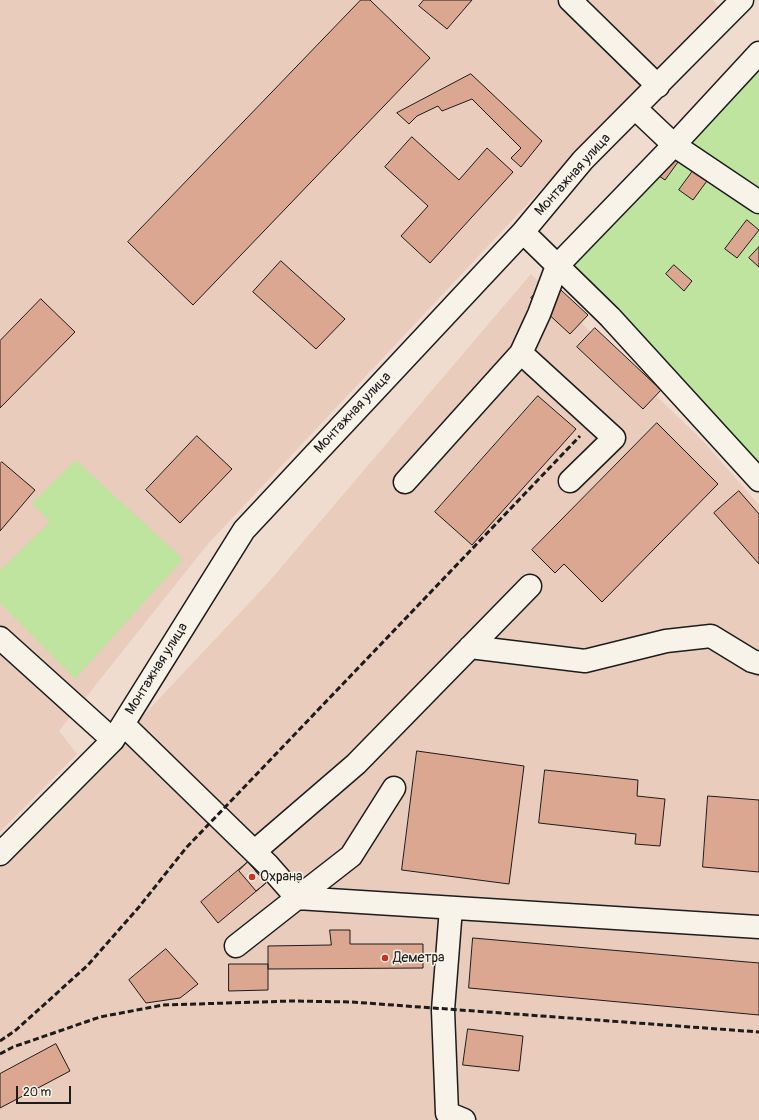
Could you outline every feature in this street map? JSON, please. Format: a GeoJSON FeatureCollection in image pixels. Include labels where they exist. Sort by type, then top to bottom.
{"type":"FeatureCollection","features":[{"type":"Feature","properties":{"kind":"street"},"geometry":{"type":"LineString","coordinates":[[570,0],[658,86]]}},
{"type":"Feature","properties":{"kind":"street","name":"Монтажная улица"},"geometry":{"type":"LineString","coordinates":[[0,854],[118,732],[244,530],[524,232],[583,160],[742,0]]}},
{"type":"Feature","properties":{"kind":"street"},"geometry":{"type":"LineString","coordinates":[[753,0],[759,5]]}},
{"type":"Feature","properties":{"kind":"street"},"geometry":{"type":"LineString","coordinates":[[405,482],[521,353],[539,314],[557,266],[674,145],[759,54]]}},
{"type":"Feature","properties":{"kind":"street"},"geometry":{"type":"LineString","coordinates":[[635,108],[674,145],[759,202]]}},
{"type":"Feature","properties":{"kind":"street"},"geometry":{"type":"LineString","coordinates":[[524,232],[610,317],[759,480]]}},
{"type":"Feature","properties":{"kind":"street"},"geometry":{"type":"LineString","coordinates":[[521,353],[614,438],[570,481]]}},
{"type":"Feature","properties":{"kind":"street"},"geometry":{"type":"LineString","coordinates":[[255,852],[356,764],[530,586]]}},
{"type":"Feature","properties":{"kind":"street"},"geometry":{"type":"LineString","coordinates":[[470,647],[585,661],[666,641],[711,636],[752,661],[759,663]]}},
{"type":"Feature","properties":{"kind":"street"},"geometry":{"type":"LineString","coordinates":[[0,638],[118,732],[255,852],[297,898],[759,927]]}},
{"type":"Feature","properties":{"kind":"street"},"geometry":{"type":"LineString","coordinates":[[236,946],[352,856],[394,788]]}},
{"type":"Feature","properties":{"kind":"street"},"geometry":{"type":"LineString","coordinates":[[451,908],[444,1010],[447,1113],[464,1120]]}},
{"type":"Feature","properties":{"kind":"shaded area"},"geometry":{"type":"Polygon","coordinates":[[[0,0],[713,0],[719,7],[629,96],[207,545],[59,731],[77,754],[0,832],[0,0]]]}},
{"type":"Feature","properties":{"kind":"shaded area"},"geometry":{"type":"Polygon","coordinates":[[[531,274],[704,442],[759,505],[759,1120],[0,1120],[0,868],[267,584],[531,274]]]}},
{"type":"Feature","properties":{"kind":"green space"},"geometry":{"type":"Polygon","coordinates":[[[759,53],[759,487],[557,266],[759,53]]]}},
{"type":"Feature","properties":{"kind":"green space"},"geometry":{"type":"Polygon","coordinates":[[[76,460],[183,559],[75,679],[0,603],[0,570],[50,522],[32,503],[76,460]]]}},
{"type":"Feature","properties":{"kind":"building"},"geometry":{"type":"Polygon","coordinates":[[[361,0],[370,0],[430,58],[193,305],[128,242],[361,0]]]}},
{"type":"Feature","properties":{"kind":"building"},"geometry":{"type":"Polygon","coordinates":[[[424,0],[472,0],[447,29],[419,6],[424,0]]]}},
{"type":"Feature","properties":{"kind":"building"},"geometry":{"type":"Polygon","coordinates":[[[471,74],[542,141],[521,167],[511,158],[521,148],[472,99],[442,111],[438,106],[417,116],[409,124],[397,113],[471,74]]]}},
{"type":"Feature","properties":{"kind":"building"},"geometry":{"type":"Polygon","coordinates":[[[412,137],[459,180],[487,148],[513,172],[430,263],[401,236],[428,206],[385,167],[412,137]]]}},
{"type":"Feature","properties":{"kind":"building"},"geometry":{"type":"Polygon","coordinates":[[[669,156],[678,162],[665,180],[656,174],[669,156]]]}},
{"type":"Feature","properties":{"kind":"building"},"geometry":{"type":"Polygon","coordinates":[[[698,164],[712,174],[693,200],[679,190],[698,164]]]}},
{"type":"Feature","properties":{"kind":"building"},"geometry":{"type":"Polygon","coordinates":[[[747,220],[759,230],[737,258],[725,249],[747,220]]]}},
{"type":"Feature","properties":{"kind":"building"},"geometry":{"type":"Polygon","coordinates":[[[759,247],[759,267],[749,258],[759,247]]]}},
{"type":"Feature","properties":{"kind":"building"},"geometry":{"type":"Polygon","coordinates":[[[281,261],[345,319],[316,349],[253,292],[281,261]]]}},
{"type":"Feature","properties":{"kind":"building"},"geometry":{"type":"Polygon","coordinates":[[[674,265],[692,281],[684,291],[666,274],[674,265]]]}},
{"type":"Feature","properties":{"kind":"building"},"geometry":{"type":"Polygon","coordinates":[[[549,279],[588,315],[570,334],[531,298],[549,279]]]}},
{"type":"Feature","properties":{"kind":"building"},"geometry":{"type":"Polygon","coordinates":[[[41,299],[75,332],[0,408],[0,341],[41,299]]]}},
{"type":"Feature","properties":{"kind":"building"},"geometry":{"type":"Polygon","coordinates":[[[595,328],[661,390],[643,409],[577,347],[595,328]]]}},
{"type":"Feature","properties":{"kind":"building"},"geometry":{"type":"Polygon","coordinates":[[[538,396],[576,429],[472,545],[435,512],[538,396]]]}},
{"type":"Feature","properties":{"kind":"building"},"geometry":{"type":"Polygon","coordinates":[[[657,423],[718,484],[602,602],[564,564],[555,573],[532,550],[657,423]]]}},
{"type":"Feature","properties":{"kind":"building"},"geometry":{"type":"Polygon","coordinates":[[[197,436],[232,469],[180,523],[146,490],[197,436]]]}},
{"type":"Feature","properties":{"kind":"building"},"geometry":{"type":"Polygon","coordinates":[[[2,462],[35,490],[0,531],[0,464],[2,462]]]}},
{"type":"Feature","properties":{"kind":"building"},"geometry":{"type":"Polygon","coordinates":[[[739,491],[759,514],[759,564],[714,513],[739,491]]]}},
{"type":"Feature","properties":{"kind":"building"},"geometry":{"type":"Polygon","coordinates":[[[417,751],[524,766],[509,884],[402,870],[417,751]]]}},
{"type":"Feature","properties":{"kind":"building"},"geometry":{"type":"Polygon","coordinates":[[[545,770],[638,780],[637,796],[665,799],[660,846],[635,844],[636,834],[539,823],[545,770]]]}},
{"type":"Feature","properties":{"kind":"building"},"geometry":{"type":"Polygon","coordinates":[[[708,796],[759,800],[759,872],[703,867],[708,796]]]}},
{"type":"Feature","properties":{"kind":"building"},"geometry":{"type":"Polygon","coordinates":[[[248,862],[266,883],[218,923],[201,902],[248,862]]]}},
{"type":"Feature","properties":{"kind":"building","name":"Охрана"},"geometry":{"type":"Polygon","coordinates":[[[248,862],[266,883],[256,891],[239,871],[248,862]]]}},
{"type":"Feature","properties":{"kind":"building"},"geometry":{"type":"Polygon","coordinates":[[[330,930],[350,930],[350,944],[423,944],[423,968],[268,969],[268,946],[331,945],[330,930]]]}},
{"type":"Feature","properties":{"kind":"building"},"geometry":{"type":"Polygon","coordinates":[[[473,938],[759,963],[759,1015],[469,988],[473,938]]]}},
{"type":"Feature","properties":{"kind":"building"},"geometry":{"type":"Polygon","coordinates":[[[166,949],[198,984],[180,998],[146,1003],[129,980],[166,949]]]}},
{"type":"Feature","properties":{"kind":"building"},"geometry":{"type":"Polygon","coordinates":[[[229,964],[268,964],[268,990],[229,991],[229,964]]]}},
{"type":"Feature","properties":{"kind":"building"},"geometry":{"type":"Polygon","coordinates":[[[468,1029],[523,1036],[519,1071],[463,1065],[468,1029]]]}},
{"type":"Feature","properties":{"kind":"building"},"geometry":{"type":"Polygon","coordinates":[[[56,1044],[70,1071],[0,1108],[0,1074],[56,1044]]]}},
{"type":"Feature","properties":{"kind":"railway"},"geometry":{"type":"LineString","coordinates":[[0,1041],[16,1030],[88,965],[139,907],[186,848],[580,436]]}},
{"type":"Feature","properties":{"kind":"railway"},"geometry":{"type":"LineString","coordinates":[[0,1054],[13,1047],[100,1017],[163,1005],[292,1001],[352,1002],[759,1032]]}},
{"type":"Feature","properties":{"kind":"place","name":"Охрана"},"geometry":{"type":"Point","coordinates":[252,877]}},
{"type":"Feature","properties":{"kind":"place","name":"Деметра"},"geometry":{"type":"Point","coordinates":[385,958]}}]}
